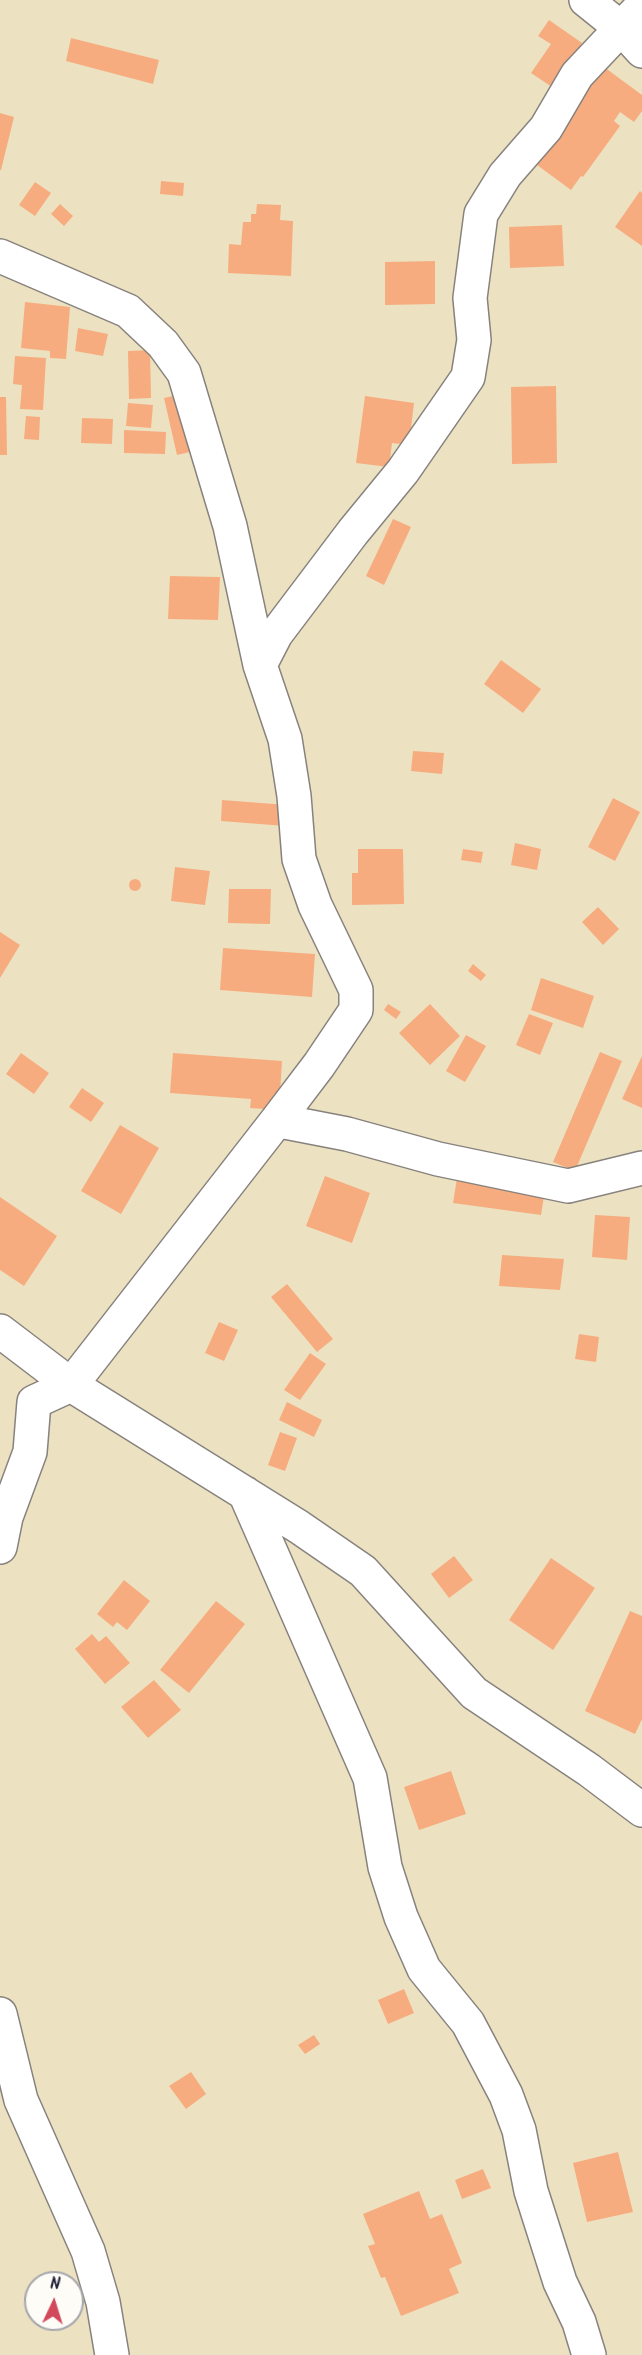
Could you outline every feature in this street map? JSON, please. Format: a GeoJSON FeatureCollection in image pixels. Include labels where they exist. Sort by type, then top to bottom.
{"type":"FeatureCollection","features":[{"type":"Feature","properties":{"kind":"street"},"geometry":{"type":"LineString","coordinates":[[260,665],[276,634],[353,532],[403,471],[468,377],[474,340],[470,298],[481,214],[505,175],[546,128],[577,75],[635,29],[586,0]]}},
{"type":"Feature","properties":{"kind":"street"},"geometry":{"type":"LineString","coordinates":[[0,256],[128,311],[163,344],[184,373],[230,526],[260,665],[285,739],[294,796],[299,859],[315,905],[356,990],[356,1010],[352,1017],[278,1119],[71,1385],[34,1402],[30,1452],[6,1517],[0,1547]]}},
{"type":"Feature","properties":{"kind":"street"},"geometry":{"type":"LineString","coordinates":[[278,1119],[346,1134],[438,1159],[568,1186],[642,1168]]}},
{"type":"Feature","properties":{"kind":"street"},"geometry":{"type":"LineString","coordinates":[[0,1332],[71,1385],[245,1493],[363,1571],[474,1693],[589,1770],[642,1810]]}},
{"type":"Feature","properties":{"kind":"street"},"geometry":{"type":"LineString","coordinates":[[245,1493],[370,1778],[385,1867],[401,1917],[424,1969],[468,2023],[506,2095],[519,2130],[531,2191],[560,2282],[579,2322],[589,2355]]}},
{"type":"Feature","properties":{"kind":"street"},"geometry":{"type":"LineString","coordinates":[[0,2014],[21,2100],[88,2251],[104,2302],[112,2355]]}},
{"type":"Feature","properties":{"kind":"building"},"geometry":{"type":"Polygon","coordinates":[[[549,20],[582,43],[552,87],[531,73],[551,44],[538,36],[549,20]]]}},
{"type":"Feature","properties":{"kind":"building"},"geometry":{"type":"Polygon","coordinates":[[[71,38],[159,60],[153,84],[66,61],[71,38]]]}},
{"type":"Feature","properties":{"kind":"building"},"geometry":{"type":"Polygon","coordinates":[[[604,67],[642,95],[642,111],[634,122],[620,112],[614,121],[620,126],[571,190],[533,162],[604,67]]]}},
{"type":"Feature","properties":{"kind":"building"},"geometry":{"type":"Polygon","coordinates":[[[0,113],[14,117],[1,170],[0,170],[0,113]]]}},
{"type":"Feature","properties":{"kind":"building"},"geometry":{"type":"Polygon","coordinates":[[[161,181],[184,183],[183,196],[160,194],[161,181]]]}},
{"type":"Feature","properties":{"kind":"building"},"geometry":{"type":"Polygon","coordinates":[[[35,182],[51,193],[35,216],[19,205],[35,182]]]}},
{"type":"Feature","properties":{"kind":"building"},"geometry":{"type":"Polygon","coordinates":[[[640,191],[642,193],[642,246],[615,227],[640,191]]]}},
{"type":"Feature","properties":{"kind":"building"},"geometry":{"type":"Polygon","coordinates":[[[60,204],[73,216],[64,226],[51,214],[60,204]]]}},
{"type":"Feature","properties":{"kind":"building"},"geometry":{"type":"Polygon","coordinates":[[[257,204],[281,205],[280,220],[293,221],[291,276],[228,273],[229,244],[241,245],[243,222],[251,222],[251,214],[256,214],[257,204]]]}},
{"type":"Feature","properties":{"kind":"building"},"geometry":{"type":"Polygon","coordinates":[[[562,225],[564,266],[510,268],[509,227],[562,225]]]}},
{"type":"Feature","properties":{"kind":"building"},"geometry":{"type":"Polygon","coordinates":[[[435,261],[435,304],[385,305],[385,262],[435,261]]]}},
{"type":"Feature","properties":{"kind":"building"},"geometry":{"type":"Polygon","coordinates":[[[25,302],[70,307],[66,359],[50,358],[50,351],[21,348],[25,302]]]}},
{"type":"Feature","properties":{"kind":"building"},"geometry":{"type":"Polygon","coordinates":[[[78,328],[108,334],[103,356],[75,351],[78,328]]]}},
{"type":"Feature","properties":{"kind":"building"},"geometry":{"type":"Polygon","coordinates":[[[150,350],[151,398],[129,399],[128,351],[150,350]]]}},
{"type":"Feature","properties":{"kind":"building"},"geometry":{"type":"Polygon","coordinates":[[[15,356],[46,358],[43,410],[20,409],[22,385],[13,384],[15,356]]]}},
{"type":"Feature","properties":{"kind":"building"},"geometry":{"type":"Polygon","coordinates":[[[556,386],[557,463],[512,464],[511,387],[556,386]]]}},
{"type":"Feature","properties":{"kind":"building"},"geometry":{"type":"Polygon","coordinates":[[[182,394],[194,451],[177,455],[164,398],[182,394]]]}},
{"type":"Feature","properties":{"kind":"building"},"geometry":{"type":"Polygon","coordinates":[[[365,396],[414,403],[409,445],[392,443],[389,467],[356,463],[365,396]]]}},
{"type":"Feature","properties":{"kind":"building"},"geometry":{"type":"Polygon","coordinates":[[[0,397],[6,397],[7,455],[0,455],[0,397]]]}},
{"type":"Feature","properties":{"kind":"building"},"geometry":{"type":"Polygon","coordinates":[[[128,403],[153,405],[151,428],[126,426],[128,403]]]}},
{"type":"Feature","properties":{"kind":"building"},"geometry":{"type":"Polygon","coordinates":[[[26,416],[40,417],[39,440],[24,439],[26,416]]]}},
{"type":"Feature","properties":{"kind":"building"},"geometry":{"type":"Polygon","coordinates":[[[82,418],[113,419],[112,444],[81,443],[82,418]]]}},
{"type":"Feature","properties":{"kind":"building"},"geometry":{"type":"Polygon","coordinates":[[[124,430],[166,432],[165,454],[124,453],[124,430]]]}},
{"type":"Feature","properties":{"kind":"building"},"geometry":{"type":"Polygon","coordinates":[[[393,519],[411,527],[384,585],[366,576],[393,519]]]}},
{"type":"Feature","properties":{"kind":"building"},"geometry":{"type":"Polygon","coordinates":[[[170,576],[220,577],[218,620],[168,619],[170,576]]]}},
{"type":"Feature","properties":{"kind":"building"},"geometry":{"type":"Polygon","coordinates":[[[501,660],[541,689],[523,713],[484,684],[501,660]]]}},
{"type":"Feature","properties":{"kind":"building"},"geometry":{"type":"Polygon","coordinates":[[[413,751],[444,753],[442,774],[411,771],[413,751]]]}},
{"type":"Feature","properties":{"kind":"building"},"geometry":{"type":"Polygon","coordinates":[[[613,798],[640,812],[615,861],[588,847],[613,798]]]}},
{"type":"Feature","properties":{"kind":"building"},"geometry":{"type":"Polygon","coordinates":[[[222,800],[287,805],[285,826],[221,821],[222,800]]]}},
{"type":"Feature","properties":{"kind":"building"},"geometry":{"type":"Polygon","coordinates":[[[515,843],[541,849],[537,870],[511,865],[515,843]]]}},
{"type":"Feature","properties":{"kind":"building"},"geometry":{"type":"Polygon","coordinates":[[[358,849],[403,849],[404,904],[352,905],[352,873],[358,873],[358,849]]]}},
{"type":"Feature","properties":{"kind":"building"},"geometry":{"type":"Polygon","coordinates":[[[463,849],[483,852],[481,863],[461,860],[463,849]]]}},
{"type":"Feature","properties":{"kind":"building"},"geometry":{"type":"Polygon","coordinates":[[[175,867],[210,871],[205,905],[171,901],[175,867]]]}},
{"type":"Feature","properties":{"kind":"building"},"geometry":{"type":"Polygon","coordinates":[[[135,879],[141,885],[135,891],[129,885],[135,879]]]}},
{"type":"Feature","properties":{"kind":"building"},"geometry":{"type":"Polygon","coordinates":[[[229,889],[271,889],[270,924],[228,923],[229,889]]]}},
{"type":"Feature","properties":{"kind":"building"},"geometry":{"type":"Polygon","coordinates":[[[598,907],[619,929],[603,945],[582,922],[598,907]]]}},
{"type":"Feature","properties":{"kind":"building"},"geometry":{"type":"Polygon","coordinates":[[[0,932],[20,945],[0,978],[0,932]]]}},
{"type":"Feature","properties":{"kind":"building"},"geometry":{"type":"Polygon","coordinates":[[[223,948],[315,954],[312,997],[220,990],[223,948]]]}},
{"type":"Feature","properties":{"kind":"building"},"geometry":{"type":"Polygon","coordinates":[[[473,964],[486,975],[481,981],[468,971],[473,964]]]}},
{"type":"Feature","properties":{"kind":"building"},"geometry":{"type":"Polygon","coordinates":[[[541,978],[594,996],[583,1028],[531,1010],[541,978]]]}},
{"type":"Feature","properties":{"kind":"building"},"geometry":{"type":"Polygon","coordinates":[[[388,1004],[401,1012],[396,1019],[384,1010],[388,1004]]]}},
{"type":"Feature","properties":{"kind":"building"},"geometry":{"type":"Polygon","coordinates":[[[430,1004],[460,1036],[430,1065],[399,1033],[430,1004]]]}},
{"type":"Feature","properties":{"kind":"building"},"geometry":{"type":"Polygon","coordinates":[[[529,1014],[553,1023],[540,1055],[516,1045],[529,1014]]]}},
{"type":"Feature","properties":{"kind":"building"},"geometry":{"type":"Polygon","coordinates":[[[466,1035],[486,1046],[465,1082],[446,1071],[466,1035]]]}},
{"type":"Feature","properties":{"kind":"building"},"geometry":{"type":"Polygon","coordinates":[[[600,1052],[622,1061],[575,1171],[553,1162],[600,1052]]]}},
{"type":"Feature","properties":{"kind":"building"},"geometry":{"type":"Polygon","coordinates":[[[21,1053],[49,1073],[34,1094],[6,1074],[21,1053]]]}},
{"type":"Feature","properties":{"kind":"building"},"geometry":{"type":"Polygon","coordinates":[[[173,1053],[282,1061],[279,1110],[250,1108],[251,1099],[170,1093],[173,1053]]]}},
{"type":"Feature","properties":{"kind":"building"},"geometry":{"type":"Polygon","coordinates":[[[642,1056],[642,1108],[622,1099],[642,1056]]]}},
{"type":"Feature","properties":{"kind":"building"},"geometry":{"type":"Polygon","coordinates":[[[82,1088],[104,1103],[91,1122],[69,1107],[82,1088]]]}},
{"type":"Feature","properties":{"kind":"building"},"geometry":{"type":"Polygon","coordinates":[[[120,1125],[159,1148],[121,1214],[81,1191],[120,1125]]]}},
{"type":"Feature","properties":{"kind":"building"},"geometry":{"type":"Polygon","coordinates":[[[325,1176],[370,1193],[352,1243],[306,1226],[325,1176]]]}},
{"type":"Feature","properties":{"kind":"building"},"geometry":{"type":"Polygon","coordinates":[[[457,1178],[545,1190],[541,1215],[453,1203],[457,1178]]]}},
{"type":"Feature","properties":{"kind":"building"},"geometry":{"type":"Polygon","coordinates":[[[0,1197],[57,1236],[24,1286],[0,1270],[0,1197]]]}},
{"type":"Feature","properties":{"kind":"building"},"geometry":{"type":"Polygon","coordinates":[[[595,1215],[630,1217],[627,1260],[592,1257],[595,1215]]]}},
{"type":"Feature","properties":{"kind":"building"},"geometry":{"type":"Polygon","coordinates":[[[502,1255],[564,1259],[560,1290],[499,1286],[502,1255]]]}},
{"type":"Feature","properties":{"kind":"building"},"geometry":{"type":"Polygon","coordinates":[[[287,1284],[333,1339],[317,1352],[271,1297],[287,1284]]]}},
{"type":"Feature","properties":{"kind":"building"},"geometry":{"type":"Polygon","coordinates":[[[219,1322],[238,1330],[224,1361],[205,1353],[219,1322]]]}},
{"type":"Feature","properties":{"kind":"building"},"geometry":{"type":"Polygon","coordinates":[[[579,1334],[599,1337],[596,1362],[575,1359],[579,1334]]]}},
{"type":"Feature","properties":{"kind":"building"},"geometry":{"type":"Polygon","coordinates":[[[310,1353],[326,1364],[300,1400],[284,1390],[310,1353]]]}},
{"type":"Feature","properties":{"kind":"building"},"geometry":{"type":"Polygon","coordinates":[[[287,1402],[322,1420],[314,1437],[279,1420],[287,1402]]]}},
{"type":"Feature","properties":{"kind":"building"},"geometry":{"type":"Polygon","coordinates":[[[280,1432],[297,1438],[285,1471],[268,1465],[280,1432]]]}},
{"type":"Feature","properties":{"kind":"building"},"geometry":{"type":"Polygon","coordinates":[[[454,1556],[473,1580],[449,1598],[431,1574],[454,1556]]]}},
{"type":"Feature","properties":{"kind":"building"},"geometry":{"type":"Polygon","coordinates":[[[551,1558],[595,1588],[553,1650],[509,1620],[551,1558]]]}},
{"type":"Feature","properties":{"kind":"building"},"geometry":{"type":"Polygon","coordinates":[[[124,1580],[150,1601],[127,1630],[117,1622],[113,1627],[97,1614],[124,1580]]]}},
{"type":"Feature","properties":{"kind":"building"},"geometry":{"type":"Polygon","coordinates":[[[216,1601],[245,1624],[189,1693],[160,1670],[216,1601]]]}},
{"type":"Feature","properties":{"kind":"building"},"geometry":{"type":"Polygon","coordinates":[[[630,1611],[642,1616],[642,1719],[635,1734],[585,1711],[630,1611]]]}},
{"type":"Feature","properties":{"kind":"building"},"geometry":{"type":"Polygon","coordinates":[[[92,1634],[99,1642],[106,1636],[130,1663],[105,1684],[75,1649],[92,1634]]]}},
{"type":"Feature","properties":{"kind":"building"},"geometry":{"type":"Polygon","coordinates":[[[154,1680],[181,1710],[148,1738],[121,1707],[154,1680]]]}},
{"type":"Feature","properties":{"kind":"building"},"geometry":{"type":"Polygon","coordinates":[[[451,1771],[466,1814],[419,1830],[404,1787],[451,1771]]]}},
{"type":"Feature","properties":{"kind":"building"},"geometry":{"type":"Polygon","coordinates":[[[404,1989],[414,2013],[388,2024],[378,2000],[404,1989]]]}},
{"type":"Feature","properties":{"kind":"building"},"geometry":{"type":"Polygon","coordinates":[[[314,2035],[320,2044],[305,2054],[298,2045],[314,2035]]]}},
{"type":"Feature","properties":{"kind":"building"},"geometry":{"type":"Polygon","coordinates":[[[191,2072],[206,2094],[186,2109],[169,2086],[191,2072]]]}},
{"type":"Feature","properties":{"kind":"building"},"geometry":{"type":"Polygon","coordinates":[[[618,2152],[633,2212],[587,2222],[573,2163],[618,2152]]]}},
{"type":"Feature","properties":{"kind":"building"},"geometry":{"type":"Polygon","coordinates":[[[483,2169],[491,2188],[462,2199],[455,2180],[483,2169]]]}},
{"type":"Feature","properties":{"kind":"building"},"geometry":{"type":"Polygon","coordinates":[[[419,2191],[430,2219],[442,2214],[462,2263],[449,2269],[459,2293],[401,2316],[385,2277],[381,2278],[368,2246],[375,2244],[363,2214],[419,2191]]]}}]}
